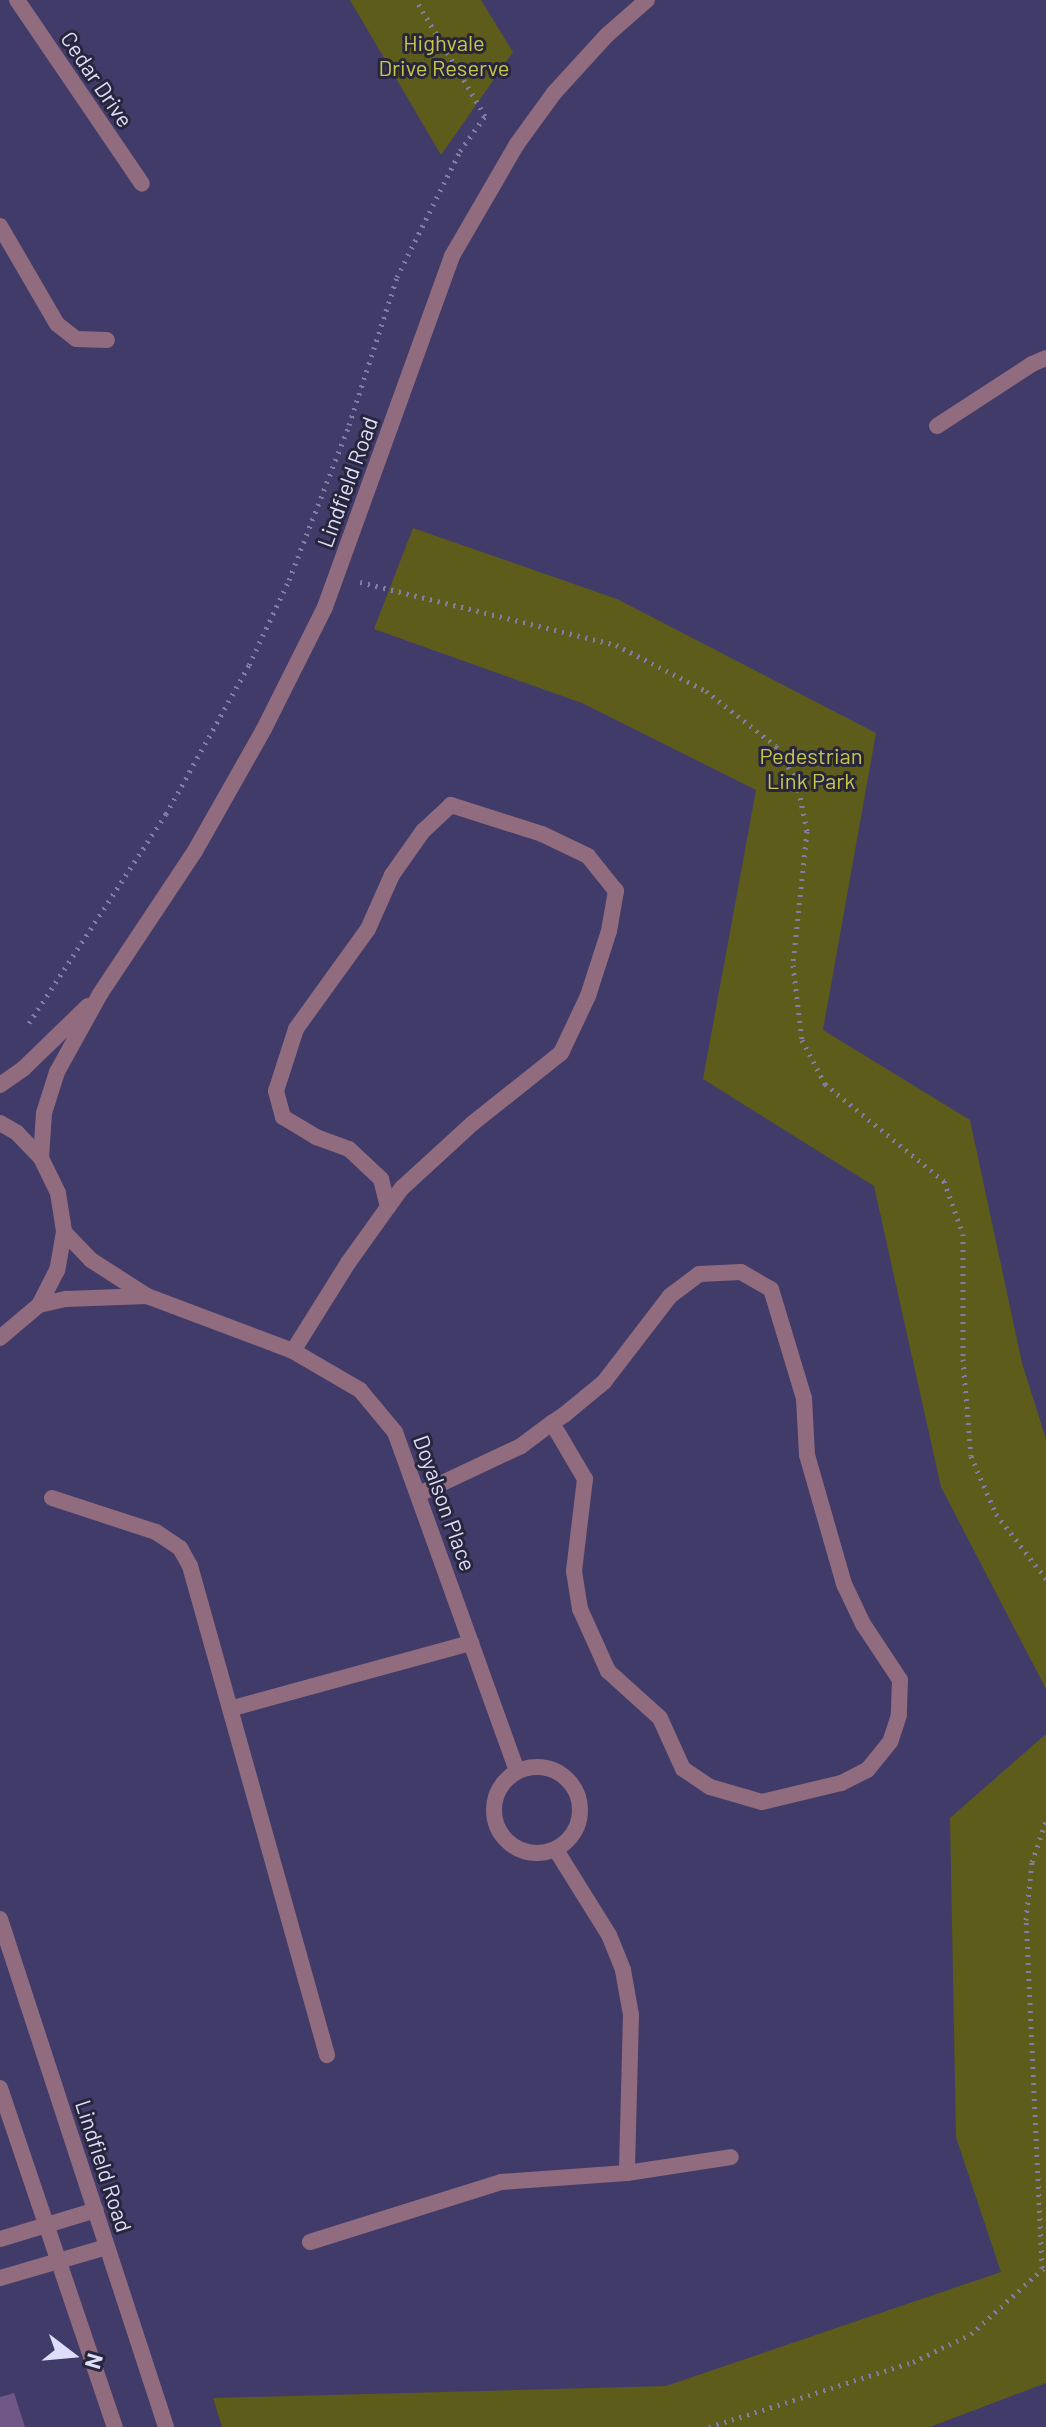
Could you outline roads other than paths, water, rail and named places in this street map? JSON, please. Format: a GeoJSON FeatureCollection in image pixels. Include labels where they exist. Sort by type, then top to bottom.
{"type":"FeatureCollection","features":[{"type":"Feature","properties":{"kind":"street","name":"Cedar Drive"},"geometry":{"type":"LineString","coordinates":[[17,0],[142,184]]}},
{"type":"Feature","properties":{"kind":"street","name":"Lindfield Road"},"geometry":{"type":"LineString","coordinates":[[41,1158],[44,1113],[57,1072],[100,994],[195,851],[264,729],[337,576],[452,256],[503,166],[554,93],[607,35],[647,0]]}},
{"type":"Feature","properties":{"kind":"street"},"geometry":{"type":"LineString","coordinates":[[0,226],[57,324],[76,339],[107,340]]}},
{"type":"Feature","properties":{"kind":"street"},"geometry":{"type":"LineString","coordinates":[[937,426],[1046,358]]}},
{"type":"Feature","properties":{"kind":"street"},"geometry":{"type":"LineString","coordinates":[[293,1351],[348,1263],[388,1207],[428,1161],[561,1053],[588,996],[609,931],[616,891],[588,856],[542,834],[451,805],[423,831],[392,875],[368,929],[296,1029],[276,1091],[283,1117],[316,1137],[349,1149],[381,1179],[388,1207]]}},
{"type":"Feature","properties":{"kind":"street","name":"Lindfield Road"},"geometry":{"type":"LineString","coordinates":[[0,1085],[24,1068],[100,994]]}},
{"type":"Feature","properties":{"kind":"street"},"geometry":{"type":"LineString","coordinates":[[0,1123],[17,1133],[41,1158],[58,1193],[64,1232],[57,1270],[39,1305],[3,1340]]}},
{"type":"Feature","properties":{"kind":"street","name":"Doyalson Place"},"geometry":{"type":"LineString","coordinates":[[64,1232],[91,1260],[147,1296],[293,1351],[360,1390],[395,1432],[517,1771]]}},
{"type":"Feature","properties":{"kind":"street"},"geometry":{"type":"LineString","coordinates":[[419,1494],[521,1446],[552,1423],[604,1382],[670,1296],[699,1274],[741,1272],[771,1289],[804,1398],[807,1455],[844,1584],[863,1624],[900,1680],[899,1715],[890,1742],[867,1770],[841,1783],[762,1802],[710,1787],[683,1769],[660,1718],[608,1671],[580,1609],[574,1571],[585,1479],[552,1423]]}},
{"type":"Feature","properties":{"kind":"street","name":"Doyalson Place"},"geometry":{"type":"LineString","coordinates":[[39,1305],[66,1299],[147,1296]]}},
{"type":"Feature","properties":{"kind":"street"},"geometry":{"type":"LineString","coordinates":[[52,1498],[156,1532],[180,1548],[190,1566],[233,1708],[327,2055]]}},
{"type":"Feature","properties":{"kind":"street"},"geometry":{"type":"LineString","coordinates":[[233,1708],[471,1643]]}},
{"type":"Feature","properties":{"kind":"street"},"geometry":{"type":"LineString","coordinates":[[548,1768],[573,1785],[580,1815],[576,1830],[556,1850],[543,1854],[516,1849],[496,1827],[493,1811],[495,1795],[517,1771],[548,1768]]}},
{"type":"Feature","properties":{"kind":"street"},"geometry":{"type":"LineString","coordinates":[[556,1850],[609,1935],[623,1970],[631,2015],[627,2173]]}},
{"type":"Feature","properties":{"kind":"street","name":"Lindfield Road"},"geometry":{"type":"LineString","coordinates":[[0,1919],[166,2427]]}},
{"type":"Feature","properties":{"kind":"street"},"geometry":{"type":"LineString","coordinates":[[0,2088],[115,2427]]}},
{"type":"Feature","properties":{"kind":"street"},"geometry":{"type":"LineString","coordinates":[[310,2242],[501,2182],[627,2173],[731,2157]]}},
{"type":"Feature","properties":{"kind":"street"},"geometry":{"type":"LineString","coordinates":[[0,2239],[96,2210]]}},
{"type":"Feature","properties":{"kind":"street"},"geometry":{"type":"LineString","coordinates":[[0,2278],[107,2247]]}},
{"type":"Feature","properties":{"kind":"park label","name":"Highvale Drive Reserve"},"geometry":{"type":"Point","coordinates":[444,54]}},
{"type":"Feature","properties":{"kind":"park label","name":"Pedestrian Link Park"},"geometry":{"type":"Point","coordinates":[811,768]}}]}
